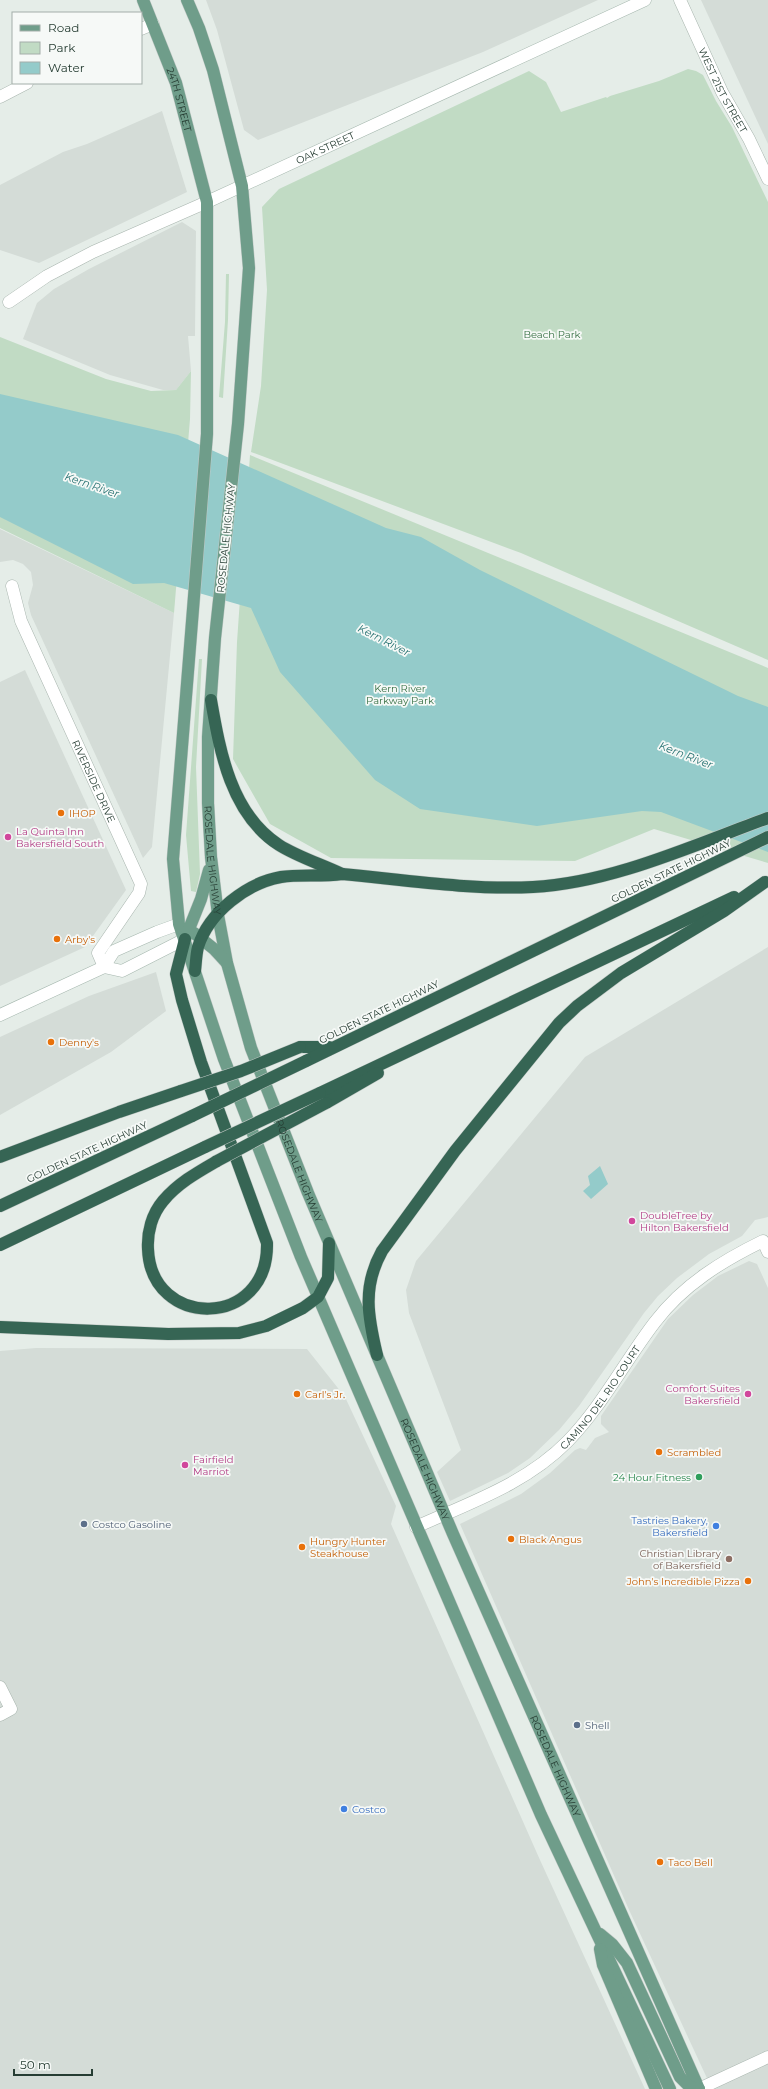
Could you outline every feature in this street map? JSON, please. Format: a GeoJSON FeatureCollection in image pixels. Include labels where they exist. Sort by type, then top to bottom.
{"type":"FeatureCollection","features":[{"type":"Feature","properties":{"kind":"highway"},"geometry":{"type":"LineString","coordinates":[[211,700],[219,750],[227,774],[244,809],[269,838],[293,854],[322,864],[342,874]]}},
{"type":"Feature","properties":{"kind":"highway"},"geometry":{"type":"LineString","coordinates":[[195,971],[196,955],[202,938],[218,915],[238,896],[267,880],[283,877],[320,877],[342,874],[490,887],[534,887],[578,880],[640,865],[768,818]]}},
{"type":"Feature","properties":{"kind":"highway","name":"GOLDEN STATE HIGHWAY"},"geometry":{"type":"LineString","coordinates":[[0,1206],[192,1116],[768,837]]}},
{"type":"Feature","properties":{"kind":"highway"},"geometry":{"type":"LineString","coordinates":[[184,931],[176,974],[182,1000],[201,1062],[267,1244],[268,1258],[261,1278],[246,1296],[227,1306],[216,1309],[196,1309],[187,1306],[161,1288],[150,1266],[147,1240],[155,1215],[164,1200],[190,1177],[217,1161],[323,1098],[452,1030],[767,881]]}},
{"type":"Feature","properties":{"kind":"highway"},"geometry":{"type":"LineString","coordinates":[[376,1355],[370,1325],[368,1289],[375,1264],[382,1251],[455,1151],[554,1029],[577,1006],[598,989],[724,911],[767,881]]}},
{"type":"Feature","properties":{"kind":"highway"},"geometry":{"type":"LineString","coordinates":[[0,1157],[119,1112],[241,1071],[300,1047],[332,1047]]}},
{"type":"Feature","properties":{"kind":"highway"},"geometry":{"type":"LineString","coordinates":[[0,1245],[205,1147],[323,1098]]}},
{"type":"Feature","properties":{"kind":"highway"},"geometry":{"type":"LineString","coordinates":[[0,1327],[212,1335],[238,1333],[266,1326],[303,1308],[318,1297],[328,1278],[329,1243]]}},
{"type":"Feature","properties":{"kind":"main road","name":"24TH STREET"},"geometry":{"type":"LineString","coordinates":[[143,0],[176,83],[207,202]]}},
{"type":"Feature","properties":{"kind":"main road"},"geometry":{"type":"LineString","coordinates":[[187,0],[199,28],[213,70],[242,186]]}},
{"type":"Feature","properties":{"kind":"main road","name":"ROSEDALE HIGHWAY"},"geometry":{"type":"LineString","coordinates":[[242,186],[250,268],[238,424],[216,638],[208,737],[208,803],[211,857],[218,915],[227,963],[249,1041],[266,1091],[329,1243],[570,1802],[692,2070],[699,2089]]}},
{"type":"Feature","properties":{"kind":"main road"},"geometry":{"type":"LineString","coordinates":[[207,202],[207,434],[189,639],[173,859],[184,931],[195,971],[247,1120],[318,1297],[541,1815],[670,2089]]}},
{"type":"Feature","properties":{"kind":"main road"},"geometry":{"type":"LineString","coordinates":[[184,931],[201,899],[211,857]]}},
{"type":"Feature","properties":{"kind":"main road"},"geometry":{"type":"LineString","coordinates":[[184,931],[202,938],[227,963]]}},
{"type":"Feature","properties":{"kind":"main road"},"geometry":{"type":"LineString","coordinates":[[596,1930],[612,1944],[627,1963],[680,2077],[690,2087],[699,2089]]}},
{"type":"Feature","properties":{"kind":"main road"},"geometry":{"type":"LineString","coordinates":[[596,1930],[603,1965],[656,2089]]}},
{"type":"Feature","properties":{"kind":"street","name":"OAK STREET"},"geometry":{"type":"LineString","coordinates":[[9,302],[47,276],[93,252],[207,202],[645,0]]}},
{"type":"Feature","properties":{"kind":"street","name":"WEST 21ST STREET"},"geometry":{"type":"LineString","coordinates":[[680,0],[722,92],[749,139],[768,179]]}},
{"type":"Feature","properties":{"kind":"street"},"geometry":{"type":"LineString","coordinates":[[142,29],[152,24]]}},
{"type":"Feature","properties":{"kind":"street"},"geometry":{"type":"LineString","coordinates":[[0,97],[25,84]]}},
{"type":"Feature","properties":{"kind":"street","name":"RIVERSIDE DRIVE"},"geometry":{"type":"LineString","coordinates":[[12,586],[21,621],[141,884],[139,893],[98,954],[104,967]]}},
{"type":"Feature","properties":{"kind":"street"},"geometry":{"type":"LineString","coordinates":[[104,967],[122,971],[184,931]]}},
{"type":"Feature","properties":{"kind":"street"},"geometry":{"type":"LineString","coordinates":[[0,1015],[104,967],[114,951],[157,932],[184,931]]}},
{"type":"Feature","properties":{"kind":"street","name":"CAMINO DEL RIO COURT"},"geometry":{"type":"LineString","coordinates":[[416,1527],[506,1487],[550,1458],[584,1423],[656,1321],[672,1302],[710,1270],[766,1247]]}},
{"type":"Feature","properties":{"kind":"street"},"geometry":{"type":"LineString","coordinates":[[0,1686],[11,1710],[0,1715]]}},
{"type":"Feature","properties":{"kind":"street"},"geometry":{"type":"LineString","coordinates":[[699,2089],[768,2057]]}},
{"type":"Feature","properties":{"kind":"shaded area"},"geometry":{"type":"Polygon","coordinates":[[[206,0],[598,0],[483,52],[258,140],[244,130],[217,30],[206,0]]]}},
{"type":"Feature","properties":{"kind":"shaded area"},"geometry":{"type":"Polygon","coordinates":[[[701,0],[768,0],[768,144],[701,0]]]}},
{"type":"Feature","properties":{"kind":"shaded area"},"geometry":{"type":"Polygon","coordinates":[[[162,111],[187,192],[39,263],[0,250],[0,185],[63,152],[87,144],[162,111]]]}},
{"type":"Feature","properties":{"kind":"shaded area"},"geometry":{"type":"Polygon","coordinates":[[[182,222],[196,231],[195,336],[188,336],[191,371],[176,390],[163,390],[110,375],[23,339],[37,303],[54,289],[89,269],[182,222]]]}},
{"type":"Feature","properties":{"kind":"shaded area"},"geometry":{"type":"Polygon","coordinates":[[[0,529],[174,613],[152,847],[143,858],[31,615],[28,603],[33,585],[31,572],[23,564],[13,560],[0,562],[0,529]]]}},
{"type":"Feature","properties":{"kind":"shaded area"},"geometry":{"type":"Polygon","coordinates":[[[25,670],[126,890],[85,947],[0,986],[0,682],[25,670]]]}},
{"type":"Feature","properties":{"kind":"shaded area"},"geometry":{"type":"Polygon","coordinates":[[[768,947],[768,1217],[755,1220],[742,1236],[709,1254],[677,1278],[658,1296],[644,1313],[579,1406],[559,1430],[530,1458],[508,1473],[450,1501],[437,1472],[461,1450],[409,1313],[406,1290],[416,1261],[585,1057],[768,947]]]}},
{"type":"Feature","properties":{"kind":"shaded area"},"geometry":{"type":"Polygon","coordinates":[[[156,972],[166,1011],[111,1052],[0,1115],[0,1037],[89,996],[156,972]]]}},
{"type":"Feature","properties":{"kind":"shaded area"},"geometry":{"type":"Polygon","coordinates":[[[749,1261],[757,1264],[768,1288],[768,2089],[712,2089],[630,1912],[460,1524],[521,1494],[550,1473],[575,1450],[580,1448],[586,1450],[595,1438],[609,1432],[601,1424],[601,1416],[668,1319],[693,1295],[718,1276],[749,1261]]]}},
{"type":"Feature","properties":{"kind":"shaded area"},"geometry":{"type":"Polygon","coordinates":[[[36,1348],[307,1349],[345,1397],[396,1506],[391,1524],[540,1860],[645,2089],[0,2089],[0,1351],[36,1348]]]}},
{"type":"Feature","properties":{"kind":"green space","name":"Beach Park"},"geometry":{"type":"Polygon","coordinates":[[[688,69],[703,75],[716,101],[732,127],[768,202],[768,660],[521,553],[251,452],[261,386],[267,290],[262,207],[279,189],[529,71],[546,82],[561,112],[659,81],[688,69]]]}},
{"type":"Feature","properties":{"kind":"green space"},"geometry":{"type":"Polygon","coordinates":[[[226,274],[229,274],[228,320],[223,398],[219,397],[225,322],[226,274]]]}},
{"type":"Feature","properties":{"kind":"green space"},"geometry":{"type":"Polygon","coordinates":[[[0,337],[106,379],[151,391],[176,390],[191,371],[190,419],[174,613],[0,528],[0,337]]]}},
{"type":"Feature","properties":{"kind":"green space","name":"Kern River"},"geometry":{"type":"Polygon","coordinates":[[[250,455],[768,668],[768,863],[654,829],[575,861],[331,858],[270,824],[233,759],[237,642],[250,455]]]}},
{"type":"Feature","properties":{"kind":"green space"},"geometry":{"type":"Polygon","coordinates":[[[199,659],[202,659],[196,767],[200,874],[196,892],[191,891],[186,835],[199,659]]]}},
{"type":"Feature","properties":{"kind":"water","name":"Kern River"},"geometry":{"type":"Polygon","coordinates":[[[0,394],[178,435],[386,528],[421,537],[480,570],[738,696],[768,707],[768,852],[661,812],[642,811],[537,826],[420,809],[375,780],[280,672],[251,608],[164,583],[133,584],[0,517],[0,394]]]}},
{"type":"Feature","properties":{"kind":"water"},"geometry":{"type":"Polygon","coordinates":[[[600,1166],[608,1184],[591,1199],[583,1191],[590,1185],[588,1176],[600,1166]]]}},
{"type":"Feature","properties":{"kind":"place","name":"IHOP"},"geometry":{"type":"Point","coordinates":[61,813]}},
{"type":"Feature","properties":{"kind":"place","name":"La Quinta Inn Bakersfield South"},"geometry":{"type":"Point","coordinates":[8,837]}},
{"type":"Feature","properties":{"kind":"place","name":"Arby's"},"geometry":{"type":"Point","coordinates":[57,939]}},
{"type":"Feature","properties":{"kind":"place","name":"Denny's"},"geometry":{"type":"Point","coordinates":[51,1042]}},
{"type":"Feature","properties":{"kind":"place","name":"DoubleTree by Hilton Bakersfield"},"geometry":{"type":"Point","coordinates":[632,1221]}},
{"type":"Feature","properties":{"kind":"place","name":"Carl's Jr."},"geometry":{"type":"Point","coordinates":[297,1394]}},
{"type":"Feature","properties":{"kind":"place","name":"Comfort Suites Bakersfield"},"geometry":{"type":"Point","coordinates":[748,1394]}},
{"type":"Feature","properties":{"kind":"place","name":"Scrambled"},"geometry":{"type":"Point","coordinates":[659,1452]}},
{"type":"Feature","properties":{"kind":"place","name":"Fairfield Marriot"},"geometry":{"type":"Point","coordinates":[185,1465]}},
{"type":"Feature","properties":{"kind":"place","name":"24 Hour Fitness"},"geometry":{"type":"Point","coordinates":[699,1477]}},
{"type":"Feature","properties":{"kind":"place","name":"Costco Gasoline"},"geometry":{"type":"Point","coordinates":[84,1524]}},
{"type":"Feature","properties":{"kind":"place","name":"Tastries Bakery, Bakersfield"},"geometry":{"type":"Point","coordinates":[716,1526]}},
{"type":"Feature","properties":{"kind":"place","name":"Black Angus"},"geometry":{"type":"Point","coordinates":[511,1539]}},
{"type":"Feature","properties":{"kind":"place","name":"Hungry Hunter Steakhouse"},"geometry":{"type":"Point","coordinates":[302,1547]}},
{"type":"Feature","properties":{"kind":"place","name":"Christian Library of Bakersfield"},"geometry":{"type":"Point","coordinates":[729,1559]}},
{"type":"Feature","properties":{"kind":"place","name":"John's Incredible Pizza"},"geometry":{"type":"Point","coordinates":[748,1581]}},
{"type":"Feature","properties":{"kind":"place","name":"Shell"},"geometry":{"type":"Point","coordinates":[577,1725]}},
{"type":"Feature","properties":{"kind":"place","name":"Costco"},"geometry":{"type":"Point","coordinates":[344,1809]}},
{"type":"Feature","properties":{"kind":"place","name":"Taco Bell"},"geometry":{"type":"Point","coordinates":[660,1862]}},
{"type":"Feature","properties":{"kind":"park label","name":"Kern River Parkway Park"},"geometry":{"type":"Point","coordinates":[400,694]}}]}
